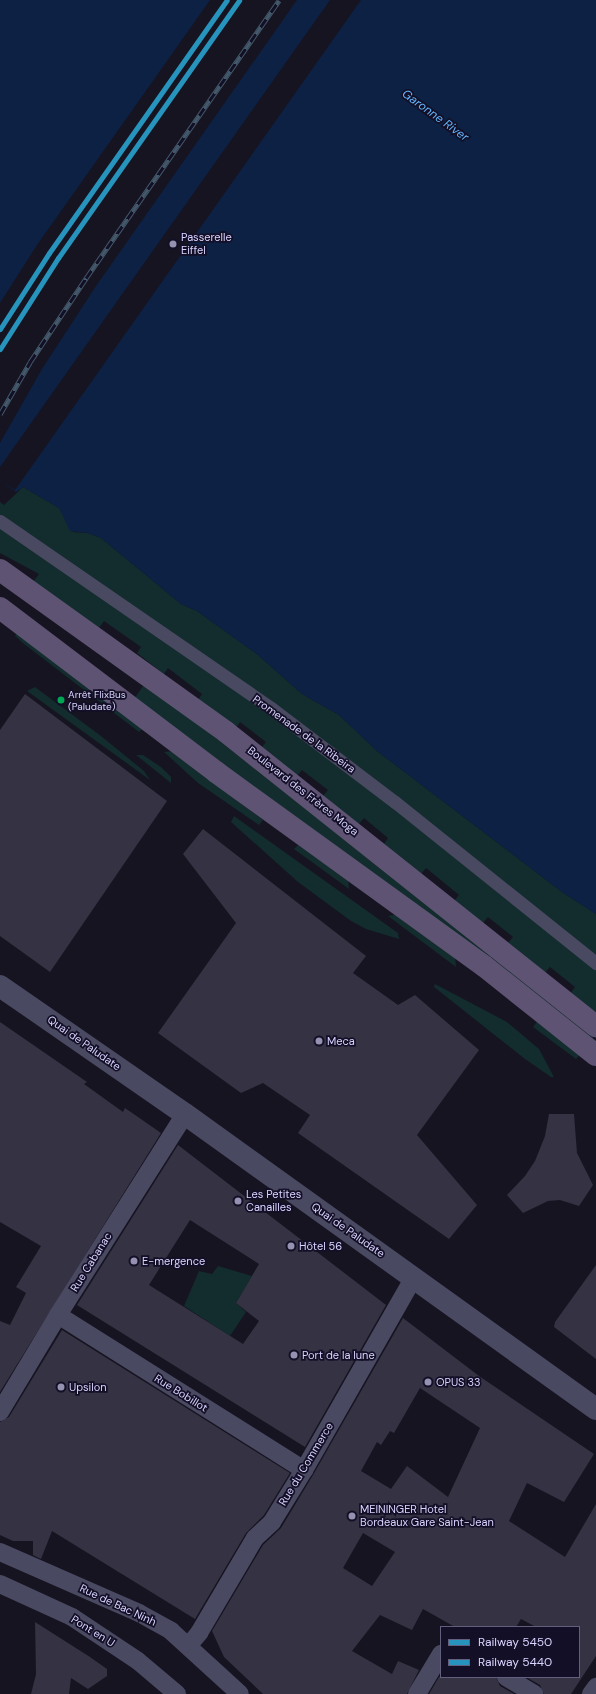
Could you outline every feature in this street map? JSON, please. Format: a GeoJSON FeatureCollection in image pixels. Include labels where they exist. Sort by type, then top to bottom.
{"type":"FeatureCollection","features":[{"type":"Feature","properties":{"kind":"main road","name":"Boulevard des Frères Moga"},"geometry":{"type":"LineString","coordinates":[[0,570],[232,737],[596,1026]]}},
{"type":"Feature","properties":{"kind":"main road"},"geometry":{"type":"LineString","coordinates":[[0,608],[216,772],[484,966],[596,1055]]}},
{"type":"Feature","properties":{"kind":"street","name":"Promenade de la Ribeira"},"geometry":{"type":"LineString","coordinates":[[0,521],[277,713],[395,802],[596,963]]}},
{"type":"Feature","properties":{"kind":"street","name":"Quai de Paludate"},"geometry":{"type":"LineString","coordinates":[[0,986],[185,1114],[596,1409]]}},
{"type":"Feature","properties":{"kind":"street","name":"Rue Cabanac"},"geometry":{"type":"LineString","coordinates":[[0,1412],[58,1315],[185,1114]]}},
{"type":"Feature","properties":{"kind":"street","name":"Rue du Commerce"},"geometry":{"type":"LineString","coordinates":[[189,1645],[199,1633],[255,1538],[272,1522],[304,1470],[414,1277]]}},
{"type":"Feature","properties":{"kind":"street","name":"Rue Bobillot"},"geometry":{"type":"LineString","coordinates":[[58,1315],[304,1470]]}},
{"type":"Feature","properties":{"kind":"street","name":"Rue de Bac Ninh"},"geometry":{"type":"LineString","coordinates":[[0,1552],[139,1613],[189,1645],[240,1694]]}},
{"type":"Feature","properties":{"kind":"street","name":"Pont en U"},"geometry":{"type":"LineString","coordinates":[[0,1584],[72,1617],[138,1661],[177,1694]]}},
{"type":"Feature","properties":{"kind":"street"},"geometry":{"type":"LineString","coordinates":[[417,1694],[440,1656]]}},
{"type":"Feature","properties":{"kind":"street"},"geometry":{"type":"LineString","coordinates":[[508,1678],[534,1694]]}},
{"type":"Feature","properties":{"kind":"street"},"geometry":{"type":"LineString","coordinates":[[591,1694],[596,1687]]}},
{"type":"Feature","properties":{"kind":"green space"},"geometry":{"type":"Polygon","coordinates":[[[23,487],[59,508],[73,532],[88,533],[101,538],[181,604],[197,611],[258,655],[302,694],[339,715],[377,751],[562,892],[596,914],[596,1015],[570,994],[575,987],[550,967],[544,974],[507,944],[513,937],[488,917],[482,924],[454,901],[459,895],[426,868],[421,874],[384,844],[388,838],[364,818],[359,824],[323,796],[328,790],[302,770],[297,776],[261,748],[266,742],[240,722],[235,729],[198,700],[202,694],[168,668],[164,674],[137,653],[141,647],[104,621],[99,628],[33,582],[39,574],[0,553],[0,502],[4,505],[23,487]]]}},
{"type":"Feature","properties":{"kind":"green space"},"geometry":{"type":"Polygon","coordinates":[[[18,631],[145,727],[139,732],[24,644],[15,636],[18,631]]]}},
{"type":"Feature","properties":{"kind":"green space"},"geometry":{"type":"Polygon","coordinates":[[[143,686],[154,689],[594,1036],[591,1040],[134,699],[143,686]]]}},
{"type":"Feature","properties":{"kind":"green space"},"geometry":{"type":"Polygon","coordinates":[[[35,687],[101,736],[144,771],[150,780],[27,691],[35,687]]]}},
{"type":"Feature","properties":{"kind":"green space"},"geometry":{"type":"Polygon","coordinates":[[[173,751],[263,820],[259,825],[198,783],[164,752],[173,751]]]}},
{"type":"Feature","properties":{"kind":"green space"},"geometry":{"type":"Polygon","coordinates":[[[136,755],[143,755],[161,767],[171,777],[171,783],[136,755]]]}},
{"type":"Feature","properties":{"kind":"green space"},"geometry":{"type":"Polygon","coordinates":[[[234,816],[398,933],[399,939],[366,929],[351,921],[298,882],[231,822],[234,816]]]}},
{"type":"Feature","properties":{"kind":"green space"},"geometry":{"type":"Polygon","coordinates":[[[298,845],[348,879],[349,889],[294,849],[298,845]]]}},
{"type":"Feature","properties":{"kind":"green space"},"geometry":{"type":"Polygon","coordinates":[[[399,914],[455,956],[456,967],[388,916],[399,914]]]}},
{"type":"Feature","properties":{"kind":"green space"},"geometry":{"type":"Polygon","coordinates":[[[435,984],[507,1022],[539,1049],[554,1077],[551,1077],[525,1059],[434,987],[435,984]]]}},
{"type":"Feature","properties":{"kind":"green space"},"geometry":{"type":"Polygon","coordinates":[[[539,1019],[581,1054],[576,1059],[533,1027],[539,1019]]]}},
{"type":"Feature","properties":{"kind":"green space"},"geometry":{"type":"Polygon","coordinates":[[[218,1266],[252,1276],[236,1303],[246,1312],[230,1336],[184,1306],[199,1271],[212,1274],[218,1266]]]}},
{"type":"Feature","properties":{"kind":"water","name":"Garonne River"},"geometry":{"type":"Polygon","coordinates":[[[0,0],[596,0],[596,914],[562,892],[377,751],[339,715],[302,694],[258,655],[197,611],[181,604],[101,538],[88,533],[70,531],[59,508],[23,487],[16,492],[0,480],[0,0]]]}},
{"type":"Feature","properties":{"kind":"pier"},"geometry":{"type":"Polygon","coordinates":[[[210,0],[297,0],[96,286],[42,369],[0,443],[0,303],[37,245],[210,0]]]}},
{"type":"Feature","properties":{"kind":"pier","name":"Passerelle Eiffel"},"geometry":{"type":"Polygon","coordinates":[[[330,0],[361,0],[15,490],[0,480],[0,467],[330,0]]]}},
{"type":"Feature","properties":{"kind":"building"},"geometry":{"type":"Polygon","coordinates":[[[25,694],[167,801],[50,972],[0,936],[0,730],[25,694]]]}},
{"type":"Feature","properties":{"kind":"building","name":"Meca"},"geometry":{"type":"Polygon","coordinates":[[[203,829],[366,956],[353,973],[398,1005],[415,995],[479,1050],[417,1135],[477,1205],[449,1239],[298,1133],[310,1115],[263,1083],[241,1093],[158,1033],[236,923],[183,854],[203,829]]]}},
{"type":"Feature","properties":{"kind":"building"},"geometry":{"type":"Polygon","coordinates":[[[0,1022],[87,1082],[84,1084],[123,1112],[125,1108],[161,1133],[0,1392],[0,1321],[10,1325],[26,1293],[16,1287],[41,1246],[0,1222],[0,1022]]]}},
{"type":"Feature","properties":{"kind":"building"},"geometry":{"type":"Polygon","coordinates":[[[549,1114],[574,1114],[577,1153],[593,1185],[579,1206],[560,1200],[548,1201],[523,1213],[507,1195],[525,1176],[535,1161],[545,1136],[549,1114]]]}},
{"type":"Feature","properties":{"kind":"building"},"geometry":{"type":"Polygon","coordinates":[[[178,1145],[386,1305],[305,1447],[77,1305],[178,1145]],[[190,1220],[149,1285],[243,1344],[259,1321],[236,1303],[259,1264],[190,1220]]]}},
{"type":"Feature","properties":{"kind":"building"},"geometry":{"type":"Polygon","coordinates":[[[596,1265],[596,1359],[554,1327],[555,1322],[596,1265]]]}},
{"type":"Feature","properties":{"kind":"building"},"geometry":{"type":"Polygon","coordinates":[[[403,1318],[479,1376],[594,1454],[564,1502],[527,1483],[509,1521],[565,1557],[596,1504],[596,1656],[571,1694],[544,1694],[540,1685],[528,1678],[580,1678],[580,1626],[534,1626],[521,1619],[517,1626],[453,1626],[423,1609],[412,1630],[380,1615],[352,1651],[392,1674],[398,1661],[419,1670],[407,1694],[263,1694],[224,1657],[212,1631],[263,1545],[281,1528],[403,1318]],[[420,1388],[394,1433],[390,1431],[381,1445],[377,1442],[361,1471],[391,1489],[407,1466],[448,1497],[480,1428],[420,1388]],[[363,1533],[343,1568],[372,1586],[395,1552],[363,1533]]]}},
{"type":"Feature","properties":{"kind":"building"},"geometry":{"type":"Polygon","coordinates":[[[62,1330],[290,1473],[264,1515],[246,1533],[195,1619],[52,1531],[41,1559],[33,1555],[33,1541],[13,1541],[0,1535],[0,1422],[9,1417],[62,1330]]]}},
{"type":"Feature","properties":{"kind":"building"},"geometry":{"type":"Polygon","coordinates":[[[35,1622],[107,1669],[107,1676],[88,1689],[71,1678],[69,1694],[31,1694],[36,1674],[35,1622]]]}},
{"type":"Feature","properties":{"kind":"building"},"geometry":{"type":"Polygon","coordinates":[[[440,1677],[496,1678],[500,1686],[514,1694],[429,1694],[440,1677]]]}},
{"type":"Feature","properties":{"kind":"railway"},"geometry":{"type":"LineString","coordinates":[[0,414],[30,362],[86,278],[279,0]]}},
{"type":"Feature","properties":{"kind":"rail line","name":"5440"},"geometry":{"type":"LineString","coordinates":[[0,329],[49,253],[227,0]]}},
{"type":"Feature","properties":{"kind":"rail line","name":"5450"},"geometry":{"type":"LineString","coordinates":[[0,349],[58,258],[239,0]]}},
{"type":"Feature","properties":{"kind":"place","name":"Passerelle Eiffel"},"geometry":{"type":"Point","coordinates":[173,244]}},
{"type":"Feature","properties":{"kind":"place","name":"Arrêt FlixBus (Paludate)"},"geometry":{"type":"Point","coordinates":[61,700]}},
{"type":"Feature","properties":{"kind":"place","name":"Meca"},"geometry":{"type":"Point","coordinates":[319,1041]}},
{"type":"Feature","properties":{"kind":"place","name":"Les Petites Canailles"},"geometry":{"type":"Point","coordinates":[238,1201]}},
{"type":"Feature","properties":{"kind":"place","name":"Hôtel 56"},"geometry":{"type":"Point","coordinates":[291,1246]}},
{"type":"Feature","properties":{"kind":"place","name":"E-mergence"},"geometry":{"type":"Point","coordinates":[134,1261]}},
{"type":"Feature","properties":{"kind":"place","name":"Port de la lune"},"geometry":{"type":"Point","coordinates":[294,1355]}},
{"type":"Feature","properties":{"kind":"place","name":"OPUS 33"},"geometry":{"type":"Point","coordinates":[428,1382]}},
{"type":"Feature","properties":{"kind":"place","name":"Upsilon"},"geometry":{"type":"Point","coordinates":[61,1387]}},
{"type":"Feature","properties":{"kind":"place","name":"MEININGER Hotel Bordeaux Gare Saint-Jean"},"geometry":{"type":"Point","coordinates":[352,1516]}}]}
